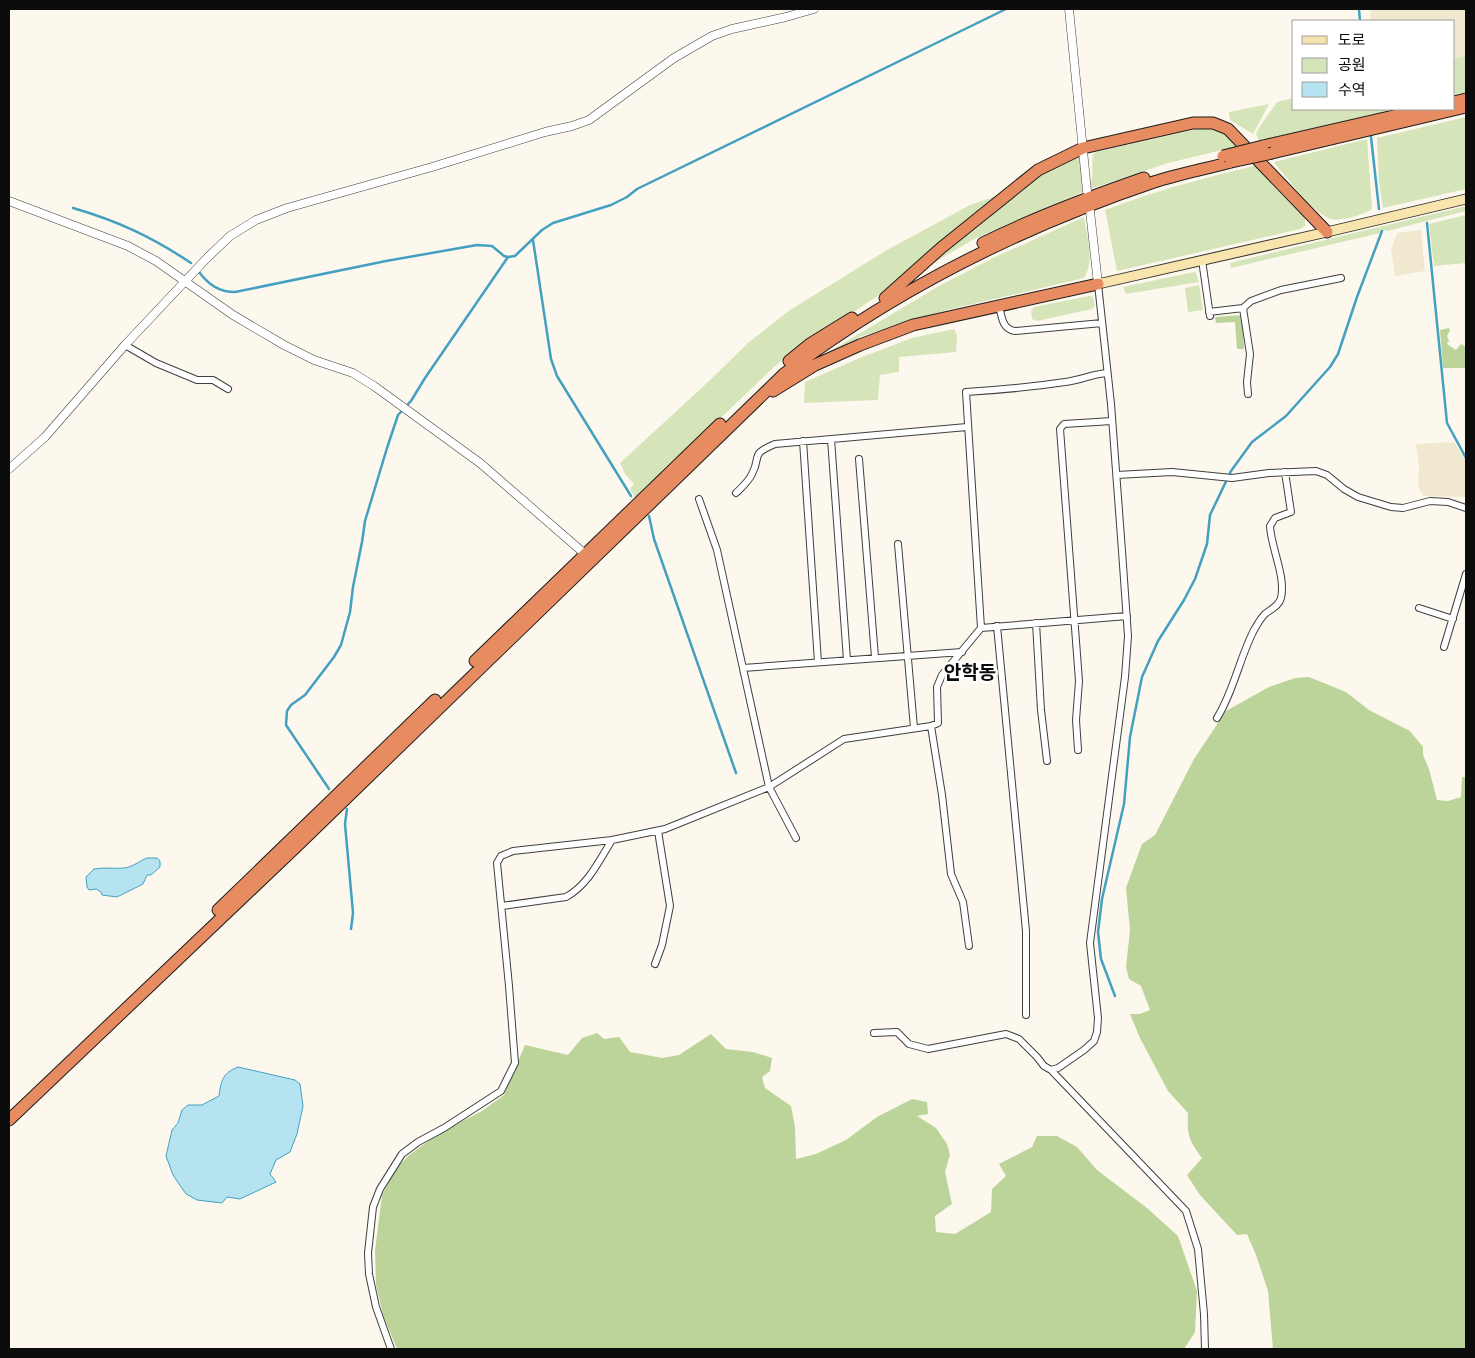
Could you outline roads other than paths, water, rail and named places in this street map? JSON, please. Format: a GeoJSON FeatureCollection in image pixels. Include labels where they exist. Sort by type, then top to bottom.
{"type":"FeatureCollection","features":[{"type":"Feature","properties":{"kind":"highway"},"geometry":{"type":"LineString","coordinates":[[9,1110],[744,400],[810,344],[968,250],[1022,224],[1094,195],[1152,175],[1227,159],[1420,110]]}},
{"type":"Feature","properties":{"kind":"highway"},"geometry":{"type":"LineString","coordinates":[[1267,149],[1452,110]]}},
{"type":"Feature","properties":{"kind":"highway"},"geometry":{"type":"LineString","coordinates":[[885,298],[941,248],[1038,170],[1083,148],[1193,123],[1212,123],[1228,129],[1240,139],[1327,232]]}},
{"type":"Feature","properties":{"kind":"highway"},"geometry":{"type":"LineString","coordinates":[[9,1120],[304,839],[784,374],[814,351],[916,288],[974,256],[1026,231],[1103,201],[1227,159]]}},
{"type":"Feature","properties":{"kind":"highway"},"geometry":{"type":"LineString","coordinates":[[750,405],[815,365],[860,345],[913,325],[1098,284]]}},
{"type":"Feature","properties":{"kind":"main road"},"geometry":{"type":"LineString","coordinates":[[1098,284],[1466,199]]}},
{"type":"Feature","properties":{"kind":"street"},"geometry":{"type":"LineString","coordinates":[[9,469],[45,437],[184,281],[230,236],[256,220],[287,208],[590,120],[674,58],[712,36],[732,29],[814,9]]}},
{"type":"Feature","properties":{"kind":"street"},"geometry":{"type":"LineString","coordinates":[[1069,9],[1087,191]]}},
{"type":"Feature","properties":{"kind":"street"},"geometry":{"type":"LineString","coordinates":[[9,201],[128,246],[156,261],[233,315],[284,345],[314,360],[353,373],[374,386],[480,463],[586,554]]}},
{"type":"Feature","properties":{"kind":"street"},"geometry":{"type":"LineString","coordinates":[[1051,1070],[1058,1068],[1084,1050],[1094,1041],[1097,1032],[1098,1018],[1090,943],[1125,677],[1128,636],[1117,475],[1090,211]]}},
{"type":"Feature","properties":{"kind":"street"},"geometry":{"type":"LineString","coordinates":[[1202,260],[1209,314],[1243,308],[1251,301],[1281,290],[1341,278]]}},
{"type":"Feature","properties":{"kind":"street"},"geometry":{"type":"LineString","coordinates":[[999,306],[1004,326],[1009,330],[1015,331],[1102,323]]}},
{"type":"Feature","properties":{"kind":"street"},"geometry":{"type":"LineString","coordinates":[[1243,308],[1250,354],[1247,382],[1248,394]]}},
{"type":"Feature","properties":{"kind":"street"},"geometry":{"type":"LineString","coordinates":[[125,345],[156,363],[197,380],[213,380],[228,389]]}},
{"type":"Feature","properties":{"kind":"street"},"geometry":{"type":"LineString","coordinates":[[391,1349],[376,1307],[368,1274],[373,1207],[380,1189],[402,1154],[418,1142],[444,1128],[501,1091],[515,1063],[498,863],[501,856],[513,851],[612,840],[658,831],[769,787],[844,739],[931,726],[938,723],[937,687],[942,675],[981,628],[966,392],[1036,387],[1107,373]]}},
{"type":"Feature","properties":{"kind":"street"},"geometry":{"type":"LineString","coordinates":[[1078,750],[1076,720],[1078,681],[1060,429],[1064,424],[1112,421]]}},
{"type":"Feature","properties":{"kind":"street"},"geometry":{"type":"LineString","coordinates":[[736,493],[753,473],[760,450],[775,444],[967,427]]}},
{"type":"Feature","properties":{"kind":"street"},"geometry":{"type":"LineString","coordinates":[[831,439],[847,660]]}},
{"type":"Feature","properties":{"kind":"street"},"geometry":{"type":"LineString","coordinates":[[803,441],[818,662]]}},
{"type":"Feature","properties":{"kind":"street"},"geometry":{"type":"LineString","coordinates":[[859,459],[875,657]]}},
{"type":"Feature","properties":{"kind":"street"},"geometry":{"type":"LineString","coordinates":[[1117,475],[1172,472],[1229,478],[1316,471],[1328,475],[1344,489],[1358,497],[1391,507],[1403,508],[1430,501],[1448,502],[1466,508]]}},
{"type":"Feature","properties":{"kind":"street"},"geometry":{"type":"LineString","coordinates":[[1217,718],[1226,704],[1245,649],[1255,629],[1264,615],[1278,604],[1280,600],[1280,575],[1270,526],[1275,518],[1291,512],[1285,472]]}},
{"type":"Feature","properties":{"kind":"street"},"geometry":{"type":"LineString","coordinates":[[699,499],[717,550],[769,787],[796,838]]}},
{"type":"Feature","properties":{"kind":"street"},"geometry":{"type":"LineString","coordinates":[[898,544],[906,655],[914,728]]}},
{"type":"Feature","properties":{"kind":"street"},"geometry":{"type":"LineString","coordinates":[[1444,648],[1466,576]]}},
{"type":"Feature","properties":{"kind":"street"},"geometry":{"type":"LineString","coordinates":[[1418,608],[1453,618]]}},
{"type":"Feature","properties":{"kind":"street"},"geometry":{"type":"LineString","coordinates":[[981,628],[1127,616]]}},
{"type":"Feature","properties":{"kind":"street"},"geometry":{"type":"LineString","coordinates":[[1036,623],[1041,710],[1047,761]]}},
{"type":"Feature","properties":{"kind":"street"},"geometry":{"type":"LineString","coordinates":[[997,626],[1026,931],[1026,1015]]}},
{"type":"Feature","properties":{"kind":"street"},"geometry":{"type":"LineString","coordinates":[[743,668],[962,652]]}},
{"type":"Feature","properties":{"kind":"street"},"geometry":{"type":"LineString","coordinates":[[931,726],[942,795],[951,874],[963,902],[969,946]]}},
{"type":"Feature","properties":{"kind":"street"},"geometry":{"type":"LineString","coordinates":[[655,964],[662,945],[670,906],[658,831]]}},
{"type":"Feature","properties":{"kind":"street"},"geometry":{"type":"LineString","coordinates":[[502,906],[566,897],[575,892],[588,880],[612,840]]}},
{"type":"Feature","properties":{"kind":"street"},"geometry":{"type":"LineString","coordinates":[[874,1033],[897,1032],[910,1044],[928,1049],[1006,1034],[1018,1039],[1044,1066],[1051,1070],[1186,1211],[1198,1249],[1205,1349]]}},
{"type":"Feature","properties":{"kind":"water"},"geometry":{"type":"Polygon","coordinates":[[[147,858],[157,858],[160,861],[160,867],[151,875],[147,875],[143,884],[117,897],[102,895],[96,889],[89,890],[87,887],[86,877],[94,869],[127,867],[147,858]]]}},
{"type":"Feature","properties":{"kind":"water"},"geometry":{"type":"Polygon","coordinates":[[[238,1067],[295,1080],[300,1084],[303,1106],[297,1134],[290,1152],[276,1160],[270,1174],[276,1182],[240,1199],[227,1197],[222,1203],[197,1200],[186,1194],[173,1175],[166,1156],[172,1130],[178,1123],[182,1110],[188,1105],[202,1105],[219,1096],[224,1078],[229,1072],[238,1067]]]}},
{"type":"Feature","properties":{"kind":"waterway"},"geometry":{"type":"LineString","coordinates":[[199,272],[215,287],[224,291],[235,292],[386,261],[477,245],[492,246],[504,256],[515,256],[542,230],[553,223],[611,205],[627,197],[637,189],[1006,9]]}},
{"type":"Feature","properties":{"kind":"waterway"},"geometry":{"type":"LineString","coordinates":[[1359,9],[1360,20]]}},
{"type":"Feature","properties":{"kind":"waterway"},"geometry":{"type":"LineString","coordinates":[[1371,137],[1379,209]]}},
{"type":"Feature","properties":{"kind":"waterway"},"geometry":{"type":"LineString","coordinates":[[73,208],[105,218],[134,231],[191,263]]}},
{"type":"Feature","properties":{"kind":"waterway"},"geometry":{"type":"LineString","coordinates":[[1427,223],[1447,423],[1466,458]]}},
{"type":"Feature","properties":{"kind":"waterway"},"geometry":{"type":"LineString","coordinates":[[1115,996],[1101,959],[1098,932],[1102,899],[1124,804],[1130,737],[1142,677],[1158,641],[1195,579],[1207,544],[1210,515],[1231,471],[1252,442],[1286,416],[1330,367],[1338,354],[1382,231]]}},
{"type":"Feature","properties":{"kind":"waterway"},"geometry":{"type":"LineString","coordinates":[[533,240],[551,359],[557,376],[631,496]]}},
{"type":"Feature","properties":{"kind":"waterway"},"geometry":{"type":"LineString","coordinates":[[329,789],[286,725],[287,711],[291,705],[305,695],[341,645],[350,612],[365,521],[398,415],[411,401],[508,257]]}},
{"type":"Feature","properties":{"kind":"waterway"},"geometry":{"type":"LineString","coordinates":[[649,516],[654,539],[736,773]]}},
{"type":"Feature","properties":{"kind":"waterway"},"geometry":{"type":"LineString","coordinates":[[347,809],[345,824],[353,913],[351,929]]}},
{"type":"Feature","properties":{"kind":"district","name":"안학동"},"geometry":{"type":"Point","coordinates":[970,672]}}]}
